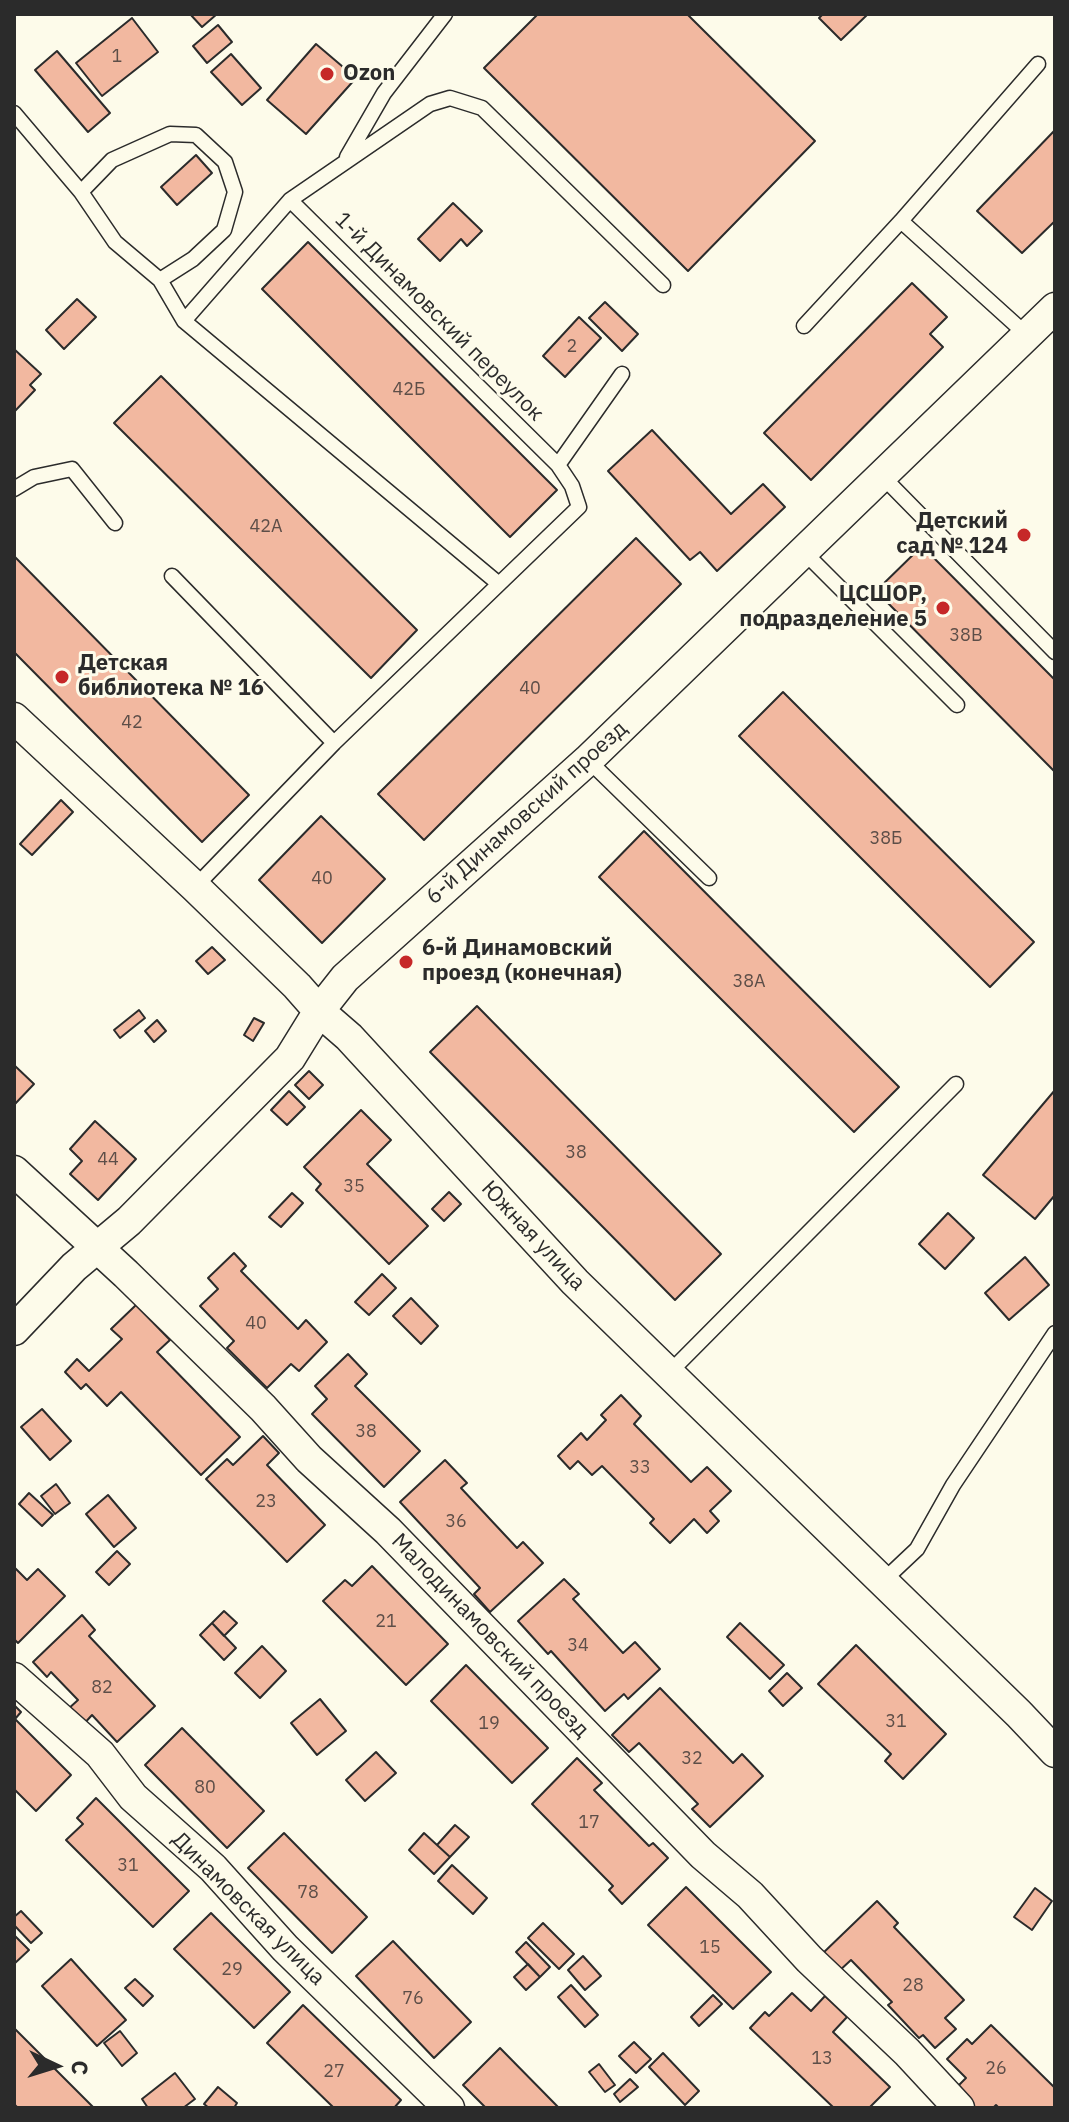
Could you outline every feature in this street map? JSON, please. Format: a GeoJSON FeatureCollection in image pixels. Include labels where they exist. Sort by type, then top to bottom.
{"type":"FeatureCollection","features":[{"type":"Feature","properties":{"kind":"street","name":"6-й Динамовский проезд"},"geometry":{"type":"LineString","coordinates":[[14,1330],[74,1267],[129,1221],[290,1058],[319,1011],[345,978],[588,760],[804,552],[880,474],[1055,308]]}},
{"type":"Feature","properties":{"kind":"street","name":"Южная улица"},"geometry":{"type":"LineString","coordinates":[[14,718],[195,887],[349,1037],[575,1282],[1055,1752]]}},
{"type":"Feature","properties":{"kind":"street","name":"Малодинамовский проезд"},"geometry":{"type":"LineString","coordinates":[[14,1171],[263,1408],[309,1459],[388,1531],[681,1833],[750,1895],[809,1959],[907,2052],[959,2108]]}},
{"type":"Feature","properties":{"kind":"street","name":"Динамовская улица"},"geometry":{"type":"LineString","coordinates":[[14,1678],[100,1754],[133,1797],[213,1868],[285,1948],[449,2108]]}},
{"type":"Feature","properties":{"kind":"lane"},"geometry":{"type":"LineString","coordinates":[[344,161],[384,93],[445,14]]}},
{"type":"Feature","properties":{"kind":"lane"},"geometry":{"type":"LineString","coordinates":[[804,326],[901,221],[1038,64]]}},
{"type":"Feature","properties":{"kind":"lane"},"geometry":{"type":"LineString","coordinates":[[184,321],[233,261],[290,200],[430,104],[450,98],[482,108],[663,285]]}},
{"type":"Feature","properties":{"kind":"lane"},"geometry":{"type":"LineString","coordinates":[[14,113],[81,192],[115,242],[160,280],[184,321],[499,584],[334,743],[195,887]]}},
{"type":"Feature","properties":{"kind":"lane"},"geometry":{"type":"LineString","coordinates":[[81,192],[112,160],[170,134],[196,135],[225,162],[235,192],[224,230],[193,259],[160,280]]}},
{"type":"Feature","properties":{"kind":"lane","name":"1-й Динамовский переулок"},"geometry":{"type":"LineString","coordinates":[[290,200],[558,465],[572,486],[579,507],[499,584]]}},
{"type":"Feature","properties":{"kind":"lane"},"geometry":{"type":"LineString","coordinates":[[901,221],[1027,335]]}},
{"type":"Feature","properties":{"kind":"lane"},"geometry":{"type":"LineString","coordinates":[[558,465],[622,374]]}},
{"type":"Feature","properties":{"kind":"lane"},"geometry":{"type":"LineString","coordinates":[[14,489],[34,477],[72,469],[115,523]]}},
{"type":"Feature","properties":{"kind":"lane"},"geometry":{"type":"LineString","coordinates":[[880,474],[1055,652]]}},
{"type":"Feature","properties":{"kind":"lane"},"geometry":{"type":"LineString","coordinates":[[804,552],[957,705]]}},
{"type":"Feature","properties":{"kind":"lane"},"geometry":{"type":"LineString","coordinates":[[172,576],[334,743]]}},
{"type":"Feature","properties":{"kind":"lane"},"geometry":{"type":"LineString","coordinates":[[588,760],[709,878]]}},
{"type":"Feature","properties":{"kind":"lane"},"geometry":{"type":"LineString","coordinates":[[668,1374],[956,1084]]}},
{"type":"Feature","properties":{"kind":"lane"},"geometry":{"type":"LineString","coordinates":[[882,1583],[917,1549],[953,1485],[1055,1333]]}},
{"type":"Feature","properties":{"kind":"building"},"geometry":{"type":"Polygon","coordinates":[[[190,14],[217,14],[202,27],[190,14]]]}},
{"type":"Feature","properties":{"kind":"building"},"geometry":{"type":"Polygon","coordinates":[[[538,14],[687,14],[815,141],[688,271],[484,68],[538,14]]]}},
{"type":"Feature","properties":{"kind":"building"},"geometry":{"type":"Polygon","coordinates":[[[823,14],[868,14],[841,40],[819,18],[823,14]]]}},
{"type":"Feature","properties":{"kind":"building"},"geometry":{"type":"Polygon","coordinates":[[[132,18],[158,52],[102,96],[76,63],[132,18]]]}},
{"type":"Feature","properties":{"kind":"building"},"geometry":{"type":"Polygon","coordinates":[[[218,25],[232,42],[207,63],[193,46],[218,25]]]}},
{"type":"Feature","properties":{"kind":"building"},"geometry":{"type":"Polygon","coordinates":[[[316,44],[356,78],[306,134],[267,100],[316,44]]]}},
{"type":"Feature","properties":{"kind":"building"},"geometry":{"type":"Polygon","coordinates":[[[57,51],[110,113],[88,132],[35,70],[57,51]]]}},
{"type":"Feature","properties":{"kind":"building"},"geometry":{"type":"Polygon","coordinates":[[[231,54],[261,88],[242,105],[211,72],[231,54]]]}},
{"type":"Feature","properties":{"kind":"building"},"geometry":{"type":"Polygon","coordinates":[[[1055,130],[1055,221],[1022,253],[977,211],[1055,130]]]}},
{"type":"Feature","properties":{"kind":"building"},"geometry":{"type":"Polygon","coordinates":[[[196,155],[212,173],[177,205],[161,187],[196,155]]]}},
{"type":"Feature","properties":{"kind":"building"},"geometry":{"type":"Polygon","coordinates":[[[453,203],[482,231],[467,246],[461,239],[440,261],[418,239],[453,203]]]}},
{"type":"Feature","properties":{"kind":"building"},"geometry":{"type":"Polygon","coordinates":[[[308,242],[557,490],[510,537],[262,289],[308,242]]]}},
{"type":"Feature","properties":{"kind":"building"},"geometry":{"type":"Polygon","coordinates":[[[912,283],[947,317],[930,334],[943,347],[811,480],[764,433],[912,283]]]}},
{"type":"Feature","properties":{"kind":"building"},"geometry":{"type":"Polygon","coordinates":[[[77,299],[96,317],[64,349],[46,330],[77,299]]]}},
{"type":"Feature","properties":{"kind":"building"},"geometry":{"type":"Polygon","coordinates":[[[605,302],[638,334],[622,351],[589,318],[605,302]]]}},
{"type":"Feature","properties":{"kind":"building"},"geometry":{"type":"Polygon","coordinates":[[[579,317],[601,338],[565,377],[543,356],[579,317]]]}},
{"type":"Feature","properties":{"kind":"building"},"geometry":{"type":"Polygon","coordinates":[[[14,349],[41,374],[30,385],[35,390],[14,412],[14,349]]]}},
{"type":"Feature","properties":{"kind":"building"},"geometry":{"type":"Polygon","coordinates":[[[161,376],[417,630],[371,678],[114,423],[161,376]]]}},
{"type":"Feature","properties":{"kind":"building"},"geometry":{"type":"Polygon","coordinates":[[[652,430],[731,514],[763,484],[785,507],[717,571],[700,552],[690,560],[608,471],[652,430]]]}},
{"type":"Feature","properties":{"kind":"building"},"geometry":{"type":"Polygon","coordinates":[[[636,538],[681,584],[424,840],[378,794],[636,538]]]}},
{"type":"Feature","properties":{"kind":"building"},"geometry":{"type":"Polygon","coordinates":[[[922,546],[1055,680],[1055,772],[876,591],[922,546]]]}},
{"type":"Feature","properties":{"kind":"building"},"geometry":{"type":"Polygon","coordinates":[[[14,556],[249,795],[202,842],[14,652],[14,556]]]}},
{"type":"Feature","properties":{"kind":"building"},"geometry":{"type":"Polygon","coordinates":[[[783,692],[1034,942],[990,987],[739,736],[783,692]]]}},
{"type":"Feature","properties":{"kind":"building"},"geometry":{"type":"Polygon","coordinates":[[[61,800],[73,812],[32,855],[20,844],[61,800]]]}},
{"type":"Feature","properties":{"kind":"building"},"geometry":{"type":"Polygon","coordinates":[[[321,816],[385,879],[322,943],[259,880],[321,816]]]}},
{"type":"Feature","properties":{"kind":"building"},"geometry":{"type":"Polygon","coordinates":[[[644,831],[899,1087],[854,1132],[599,877],[644,831]]]}},
{"type":"Feature","properties":{"kind":"building"},"geometry":{"type":"Polygon","coordinates":[[[212,947],[225,960],[208,974],[196,961],[212,947]]]}},
{"type":"Feature","properties":{"kind":"building"},"geometry":{"type":"Polygon","coordinates":[[[477,1006],[721,1254],[675,1300],[430,1052],[477,1006]]]}},
{"type":"Feature","properties":{"kind":"building"},"geometry":{"type":"Polygon","coordinates":[[[139,1010],[145,1018],[120,1038],[114,1030],[139,1010]]]}},
{"type":"Feature","properties":{"kind":"building"},"geometry":{"type":"Polygon","coordinates":[[[254,1018],[264,1023],[253,1041],[244,1035],[254,1018]]]}},
{"type":"Feature","properties":{"kind":"building"},"geometry":{"type":"Polygon","coordinates":[[[157,1020],[166,1031],[154,1042],[145,1031],[157,1020]]]}},
{"type":"Feature","properties":{"kind":"building"},"geometry":{"type":"Polygon","coordinates":[[[14,1065],[34,1084],[14,1105],[14,1065]]]}},
{"type":"Feature","properties":{"kind":"building"},"geometry":{"type":"Polygon","coordinates":[[[309,1071],[323,1085],[309,1099],[295,1085],[309,1071]]]}},
{"type":"Feature","properties":{"kind":"building"},"geometry":{"type":"Polygon","coordinates":[[[1055,1090],[1055,1195],[1035,1219],[983,1175],[1055,1090]]]}},
{"type":"Feature","properties":{"kind":"building"},"geometry":{"type":"Polygon","coordinates":[[[289,1091],[305,1107],[287,1125],[271,1110],[289,1091]]]}},
{"type":"Feature","properties":{"kind":"building"},"geometry":{"type":"Polygon","coordinates":[[[361,1110],[391,1140],[367,1164],[428,1226],[389,1264],[316,1190],[321,1184],[304,1167],[361,1110]]]}},
{"type":"Feature","properties":{"kind":"building"},"geometry":{"type":"Polygon","coordinates":[[[95,1121],[136,1159],[98,1200],[70,1174],[82,1161],[70,1149],[95,1121]]]}},
{"type":"Feature","properties":{"kind":"building"},"geometry":{"type":"Polygon","coordinates":[[[449,1192],[461,1204],[444,1221],[432,1209],[449,1192]]]}},
{"type":"Feature","properties":{"kind":"building"},"geometry":{"type":"Polygon","coordinates":[[[292,1193],[303,1203],[281,1227],[269,1217],[292,1193]]]}},
{"type":"Feature","properties":{"kind":"building"},"geometry":{"type":"Polygon","coordinates":[[[948,1213],[974,1238],[945,1269],[919,1244],[948,1213]]]}},
{"type":"Feature","properties":{"kind":"building"},"geometry":{"type":"Polygon","coordinates":[[[234,1253],[246,1266],[241,1271],[298,1329],[306,1320],[327,1342],[299,1371],[291,1364],[267,1388],[227,1348],[234,1341],[200,1306],[218,1289],[208,1278],[234,1253]]]}},
{"type":"Feature","properties":{"kind":"building"},"geometry":{"type":"Polygon","coordinates":[[[1025,1257],[1049,1285],[1009,1320],[985,1293],[1025,1257]]]}},
{"type":"Feature","properties":{"kind":"building"},"geometry":{"type":"Polygon","coordinates":[[[382,1274],[396,1288],[369,1315],[355,1302],[382,1274]]]}},
{"type":"Feature","properties":{"kind":"building"},"geometry":{"type":"Polygon","coordinates":[[[411,1298],[438,1326],[421,1344],[393,1316],[411,1298]]]}},
{"type":"Feature","properties":{"kind":"building"},"geometry":{"type":"Polygon","coordinates":[[[136,1305],[170,1340],[157,1352],[240,1437],[201,1475],[121,1392],[107,1406],[86,1384],[81,1389],[65,1372],[77,1359],[89,1371],[122,1339],[111,1329],[136,1305]]]}},
{"type":"Feature","properties":{"kind":"building"},"geometry":{"type":"Polygon","coordinates":[[[348,1354],[367,1374],[355,1386],[420,1451],[384,1487],[312,1414],[327,1399],[315,1386],[348,1354]]]}},
{"type":"Feature","properties":{"kind":"building"},"geometry":{"type":"Polygon","coordinates":[[[621,1395],[641,1416],[634,1424],[691,1482],[707,1467],[731,1491],[710,1511],[719,1521],[707,1533],[694,1519],[670,1543],[650,1523],[654,1519],[602,1466],[592,1475],[578,1461],[570,1469],[558,1456],[581,1433],[587,1440],[606,1420],[601,1415],[621,1395]]]}},
{"type":"Feature","properties":{"kind":"building"},"geometry":{"type":"Polygon","coordinates":[[[42,1409],[71,1441],[50,1460],[21,1427],[42,1409]]]}},
{"type":"Feature","properties":{"kind":"building"},"geometry":{"type":"Polygon","coordinates":[[[263,1436],[279,1453],[267,1465],[325,1525],[287,1562],[206,1479],[227,1459],[233,1465],[263,1436]]]}},
{"type":"Feature","properties":{"kind":"building"},"geometry":{"type":"Polygon","coordinates":[[[445,1460],[467,1483],[461,1488],[517,1548],[523,1542],[543,1563],[490,1612],[474,1594],[480,1588],[400,1502],[445,1460]]]}},
{"type":"Feature","properties":{"kind":"building"},"geometry":{"type":"Polygon","coordinates":[[[56,1484],[70,1503],[55,1514],[41,1496],[56,1484]]]}},
{"type":"Feature","properties":{"kind":"building"},"geometry":{"type":"Polygon","coordinates":[[[29,1493],[53,1515],[42,1526],[19,1504],[29,1493]]]}},
{"type":"Feature","properties":{"kind":"building"},"geometry":{"type":"Polygon","coordinates":[[[108,1495],[136,1528],[114,1547],[86,1514],[108,1495]]]}},
{"type":"Feature","properties":{"kind":"building"},"geometry":{"type":"Polygon","coordinates":[[[117,1551],[130,1564],[109,1585],[96,1572],[117,1551]]]}},
{"type":"Feature","properties":{"kind":"building"},"geometry":{"type":"Polygon","coordinates":[[[372,1566],[448,1644],[406,1685],[323,1601],[345,1580],[352,1586],[372,1566]]]}},
{"type":"Feature","properties":{"kind":"building"},"geometry":{"type":"Polygon","coordinates":[[[14,1567],[27,1580],[38,1569],[65,1596],[18,1643],[14,1639],[14,1567]]]}},
{"type":"Feature","properties":{"kind":"building"},"geometry":{"type":"Polygon","coordinates":[[[564,1579],[579,1594],[573,1599],[623,1653],[635,1642],[660,1669],[628,1699],[624,1694],[605,1711],[551,1651],[548,1654],[518,1621],[564,1579]]]}},
{"type":"Feature","properties":{"kind":"building"},"geometry":{"type":"Polygon","coordinates":[[[224,1611],[237,1623],[224,1636],[212,1623],[224,1611]]]}},
{"type":"Feature","properties":{"kind":"building"},"geometry":{"type":"Polygon","coordinates":[[[82,1615],[95,1630],[89,1636],[155,1706],[117,1742],[92,1715],[82,1726],[67,1710],[78,1700],[51,1672],[47,1677],[33,1662],[82,1615]]]}},
{"type":"Feature","properties":{"kind":"building"},"geometry":{"type":"Polygon","coordinates":[[[212,1623],[236,1648],[224,1660],[200,1635],[212,1623]]]}},
{"type":"Feature","properties":{"kind":"building"},"geometry":{"type":"Polygon","coordinates":[[[740,1623],[784,1665],[770,1679],[727,1637],[740,1623]]]}},
{"type":"Feature","properties":{"kind":"building"},"geometry":{"type":"Polygon","coordinates":[[[856,1645],[946,1734],[903,1779],[885,1761],[891,1754],[818,1684],[856,1645]]]}},
{"type":"Feature","properties":{"kind":"building"},"geometry":{"type":"Polygon","coordinates":[[[262,1646],[286,1671],[260,1698],[235,1673],[262,1646]]]}},
{"type":"Feature","properties":{"kind":"building"},"geometry":{"type":"Polygon","coordinates":[[[466,1665],[548,1748],[512,1783],[431,1701],[466,1665]]]}},
{"type":"Feature","properties":{"kind":"building"},"geometry":{"type":"Polygon","coordinates":[[[787,1673],[802,1688],[783,1706],[769,1691],[787,1673]]]}},
{"type":"Feature","properties":{"kind":"building"},"geometry":{"type":"Polygon","coordinates":[[[660,1688],[733,1763],[742,1754],[763,1776],[710,1827],[692,1809],[698,1804],[639,1743],[629,1752],[612,1735],[660,1688]]]}},
{"type":"Feature","properties":{"kind":"building"},"geometry":{"type":"Polygon","coordinates":[[[320,1699],[346,1731],[317,1755],[291,1723],[320,1699]]]}},
{"type":"Feature","properties":{"kind":"building"},"geometry":{"type":"Polygon","coordinates":[[[14,1705],[21,1712],[15,1719],[71,1775],[36,1811],[14,1789],[14,1705]]]}},
{"type":"Feature","properties":{"kind":"building"},"geometry":{"type":"Polygon","coordinates":[[[182,1728],[264,1811],[227,1848],[145,1765],[182,1728]]]}},
{"type":"Feature","properties":{"kind":"building"},"geometry":{"type":"Polygon","coordinates":[[[376,1752],[396,1773],[365,1801],[346,1780],[376,1752]]]}},
{"type":"Feature","properties":{"kind":"building"},"geometry":{"type":"Polygon","coordinates":[[[577,1758],[602,1783],[594,1790],[649,1846],[653,1843],[668,1858],[622,1904],[609,1890],[613,1886],[532,1804],[577,1758]]]}},
{"type":"Feature","properties":{"kind":"building"},"geometry":{"type":"Polygon","coordinates":[[[96,1798],[189,1891],[153,1927],[66,1840],[83,1824],[77,1818],[96,1798]]]}},
{"type":"Feature","properties":{"kind":"building"},"geometry":{"type":"Polygon","coordinates":[[[455,1825],[469,1837],[450,1857],[437,1845],[455,1825]]]}},
{"type":"Feature","properties":{"kind":"building"},"geometry":{"type":"Polygon","coordinates":[[[284,1833],[367,1917],[332,1953],[248,1868],[284,1833]]]}},
{"type":"Feature","properties":{"kind":"building"},"geometry":{"type":"Polygon","coordinates":[[[424,1833],[450,1857],[434,1874],[409,1850],[424,1833]]]}},
{"type":"Feature","properties":{"kind":"building"},"geometry":{"type":"Polygon","coordinates":[[[452,1865],[487,1898],[473,1914],[438,1881],[452,1865]]]}},
{"type":"Feature","properties":{"kind":"building"},"geometry":{"type":"Polygon","coordinates":[[[686,1887],[771,1972],[733,2009],[648,1925],[686,1887]]]}},
{"type":"Feature","properties":{"kind":"building"},"geometry":{"type":"Polygon","coordinates":[[[1035,1888],[1052,1901],[1032,1930],[1014,1917],[1035,1888]]]}},
{"type":"Feature","properties":{"kind":"building"},"geometry":{"type":"Polygon","coordinates":[[[877,1901],[898,1923],[894,1927],[964,2000],[945,2018],[956,2029],[935,2048],[923,2035],[919,2038],[888,2005],[892,2002],[851,1960],[838,1972],[821,1955],[877,1901]]]}},
{"type":"Feature","properties":{"kind":"building"},"geometry":{"type":"Polygon","coordinates":[[[21,1911],[42,1933],[31,1943],[14,1925],[14,1917],[21,1911]]]}},
{"type":"Feature","properties":{"kind":"building"},"geometry":{"type":"Polygon","coordinates":[[[211,1913],[290,1992],[254,2028],[174,1949],[211,1913]]]}},
{"type":"Feature","properties":{"kind":"building"},"geometry":{"type":"Polygon","coordinates":[[[543,1923],[574,1954],[559,1969],[528,1938],[543,1923]]]}},
{"type":"Feature","properties":{"kind":"building"},"geometry":{"type":"Polygon","coordinates":[[[14,1935],[29,1950],[14,1964],[14,1935]]]}},
{"type":"Feature","properties":{"kind":"building"},"geometry":{"type":"Polygon","coordinates":[[[393,1941],[471,2022],[434,2058],[356,1976],[393,1941]]]}},
{"type":"Feature","properties":{"kind":"building"},"geometry":{"type":"Polygon","coordinates":[[[526,1942],[550,1967],[540,1977],[516,1952],[526,1942]]]}},
{"type":"Feature","properties":{"kind":"building"},"geometry":{"type":"Polygon","coordinates":[[[583,1956],[601,1976],[585,1990],[568,1970],[583,1956]]]}},
{"type":"Feature","properties":{"kind":"building"},"geometry":{"type":"Polygon","coordinates":[[[71,1959],[126,2020],[97,2046],[42,1986],[71,1959]]]}},
{"type":"Feature","properties":{"kind":"building"},"geometry":{"type":"Polygon","coordinates":[[[528,1964],[540,1977],[526,1990],[514,1977],[528,1964]]]}},
{"type":"Feature","properties":{"kind":"building"},"geometry":{"type":"Polygon","coordinates":[[[135,1979],[153,1996],[143,2006],[125,1988],[135,1979]]]}},
{"type":"Feature","properties":{"kind":"building"},"geometry":{"type":"Polygon","coordinates":[[[571,1985],[598,2015],[585,2027],[558,1997],[571,1985]]]}},
{"type":"Feature","properties":{"kind":"building"},"geometry":{"type":"Polygon","coordinates":[[[792,1993],[811,2011],[825,1996],[847,2017],[833,2032],[890,2087],[869,2108],[834,2108],[750,2028],[765,2012],[769,2016],[792,1993]]]}},
{"type":"Feature","properties":{"kind":"building"},"geometry":{"type":"Polygon","coordinates":[[[713,1995],[722,2004],[699,2026],[691,2017],[713,1995]]]}},
{"type":"Feature","properties":{"kind":"building"},"geometry":{"type":"Polygon","coordinates":[[[303,2005],[401,2100],[394,2108],[334,2108],[267,2043],[303,2005]]]}},
{"type":"Feature","properties":{"kind":"building"},"geometry":{"type":"Polygon","coordinates":[[[991,2025],[1055,2088],[1055,2108],[999,2108],[996,2105],[993,2108],[974,2108],[955,2089],[966,2078],[947,2059],[967,2039],[972,2044],[991,2025]]]}},
{"type":"Feature","properties":{"kind":"building"},"geometry":{"type":"Polygon","coordinates":[[[14,2028],[94,2108],[18,2108],[14,2104],[14,2028]]]}},
{"type":"Feature","properties":{"kind":"building"},"geometry":{"type":"Polygon","coordinates":[[[120,2031],[137,2053],[122,2066],[104,2043],[120,2031]]]}},
{"type":"Feature","properties":{"kind":"building"},"geometry":{"type":"Polygon","coordinates":[[[634,2042],[651,2059],[636,2073],[619,2056],[634,2042]]]}},
{"type":"Feature","properties":{"kind":"building"},"geometry":{"type":"Polygon","coordinates":[[[500,2048],[559,2108],[486,2108],[463,2085],[500,2048]]]}},
{"type":"Feature","properties":{"kind":"building"},"geometry":{"type":"Polygon","coordinates":[[[663,2053],[699,2091],[685,2105],[649,2067],[663,2053]]]}},
{"type":"Feature","properties":{"kind":"building"},"geometry":{"type":"Polygon","coordinates":[[[599,2064],[615,2085],[605,2092],[589,2072],[599,2064]]]}},
{"type":"Feature","properties":{"kind":"building"},"geometry":{"type":"Polygon","coordinates":[[[175,2073],[195,2099],[183,2108],[148,2108],[142,2099],[175,2073]]]}},
{"type":"Feature","properties":{"kind":"building"},"geometry":{"type":"Polygon","coordinates":[[[630,2079],[638,2087],[620,2102],[614,2094],[630,2079]]]}},
{"type":"Feature","properties":{"kind":"building"},"geometry":{"type":"Polygon","coordinates":[[[218,2087],[237,2103],[234,2108],[209,2108],[204,2104],[218,2087]]]}},
{"type":"Feature","properties":{"kind":"place","name":"Ozon"},"geometry":{"type":"Point","coordinates":[327,74]}},
{"type":"Feature","properties":{"kind":"place","name":"Детский сад № 124"},"geometry":{"type":"Point","coordinates":[1024,535]}},
{"type":"Feature","properties":{"kind":"place","name":"ЦСШОР, подразделение 5"},"geometry":{"type":"Point","coordinates":[943,608]}},
{"type":"Feature","properties":{"kind":"place","name":"Детская библиотека № 16"},"geometry":{"type":"Point","coordinates":[62,677]}},
{"type":"Feature","properties":{"kind":"place","name":"6-й Динамовский проезд (конечная)"},"geometry":{"type":"Point","coordinates":[406,962]}}]}
